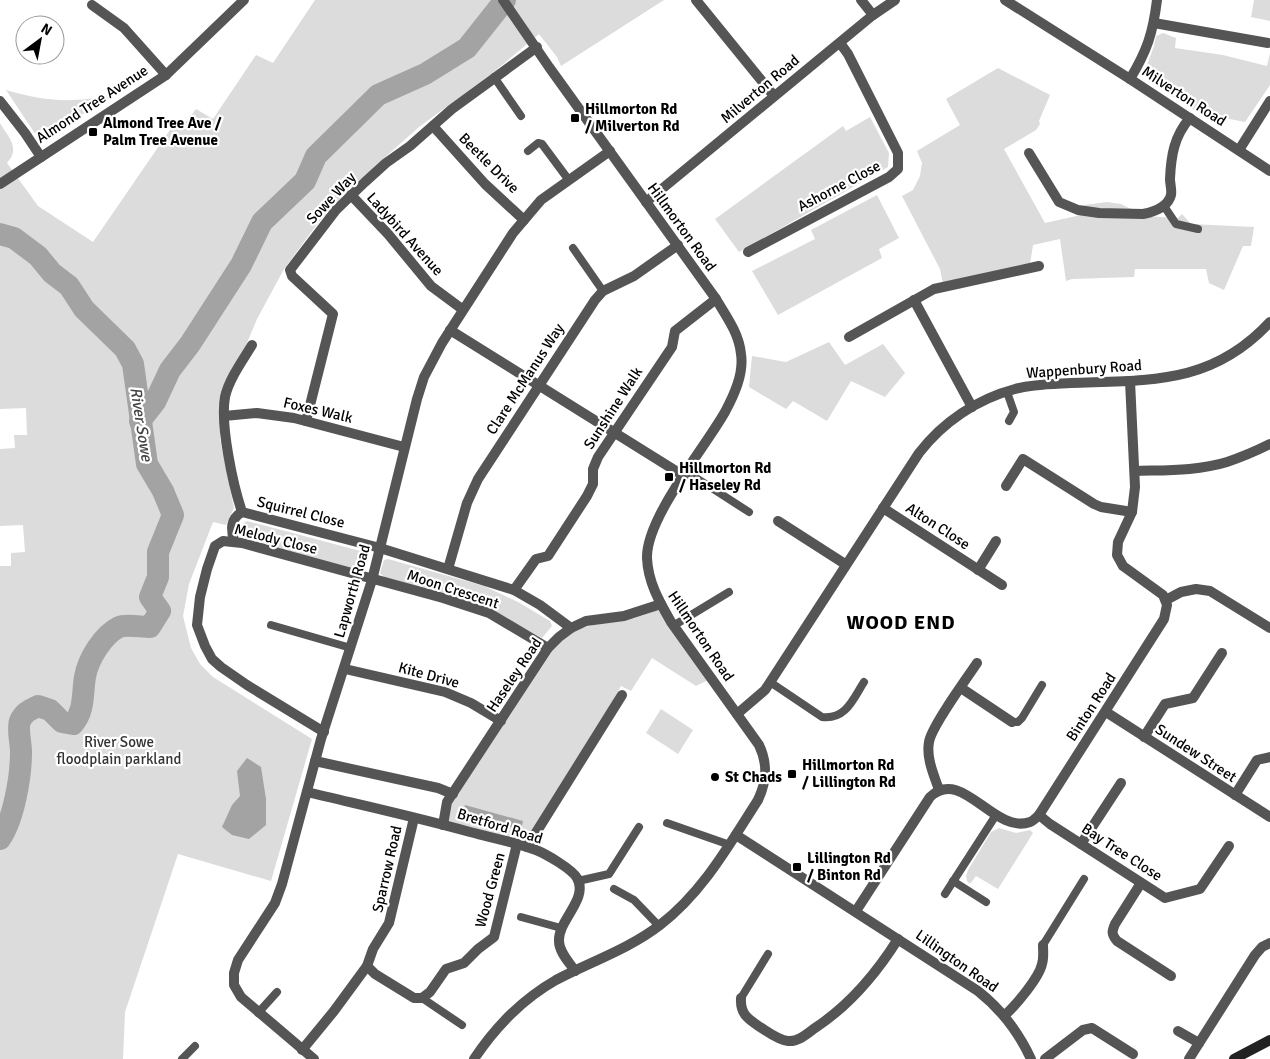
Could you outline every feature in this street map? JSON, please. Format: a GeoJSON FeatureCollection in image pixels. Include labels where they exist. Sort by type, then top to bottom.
{"type":"FeatureCollection","features":[{"type":"Feature","properties":{"kind":"street","name":"Almond Tree Avenue"},"geometry":{"type":"LineString","coordinates":[[0,101],[25,132],[41,157],[166,74],[244,0]]}},
{"type":"Feature","properties":{"kind":"street","name":"Hillmorton Road"},"geometry":{"type":"LineString","coordinates":[[474,1059],[487,1040],[512,1011],[538,991],[635,941],[659,926],[684,906],[698,891],[758,800],[764,788],[766,774],[764,756],[758,745],[673,626],[660,604],[649,574],[647,558],[648,541],[659,516],[735,391],[742,364],[741,353],[733,326],[678,245],[549,67],[504,0]]}},
{"type":"Feature","properties":{"kind":"street"},"geometry":{"type":"LineString","coordinates":[[696,0],[774,96]]}},
{"type":"Feature","properties":{"kind":"street"},"geometry":{"type":"LineString","coordinates":[[861,0],[873,15]]}},
{"type":"Feature","properties":{"kind":"street","name":"Milverton Road"},"geometry":{"type":"LineString","coordinates":[[646,202],[873,15],[895,0]]}},
{"type":"Feature","properties":{"kind":"street","name":"Milverton Road"},"geometry":{"type":"LineString","coordinates":[[1005,0],[1270,171]]}},
{"type":"Feature","properties":{"kind":"street"},"geometry":{"type":"LineString","coordinates":[[1130,79],[1143,58],[1154,23],[1157,0]]}},
{"type":"Feature","properties":{"kind":"street","name":"Almond Tree Avenue"},"geometry":{"type":"LineString","coordinates":[[92,5],[124,28],[166,74]]}},
{"type":"Feature","properties":{"kind":"street"},"geometry":{"type":"LineString","coordinates":[[1154,23],[1268,43]]}},
{"type":"Feature","properties":{"kind":"street","name":"Ashorne Close"},"geometry":{"type":"LineString","coordinates":[[748,252],[889,177],[898,169],[898,153],[848,54],[840,43]]}},
{"type":"Feature","properties":{"kind":"street","name":"Sowe Way"},"geometry":{"type":"LineString","coordinates":[[306,421],[333,314],[292,276],[290,270],[325,223],[351,195],[386,163],[410,146],[452,108],[537,47]]}},
{"type":"Feature","properties":{"kind":"street"},"geometry":{"type":"LineString","coordinates":[[1238,150],[1270,101]]}},
{"type":"Feature","properties":{"kind":"street"},"geometry":{"type":"LineString","coordinates":[[1029,153],[1059,202],[1078,210],[1099,213],[1150,213],[1164,206],[1171,196],[1170,179],[1176,138],[1181,127],[1190,118]]}},
{"type":"Feature","properties":{"kind":"street","name":"Beetle Drive"},"geometry":{"type":"LineString","coordinates":[[433,126],[485,184],[524,220]]}},
{"type":"Feature","properties":{"kind":"street","name":"Lapworth Road"},"geometry":{"type":"LineString","coordinates":[[314,1059],[241,997],[234,985],[234,973],[244,949],[275,903],[282,884],[315,761],[372,580],[404,447],[424,377],[462,309],[513,233],[541,200],[610,151]]}},
{"type":"Feature","properties":{"kind":"street"},"geometry":{"type":"LineString","coordinates":[[0,184],[41,157]]}},
{"type":"Feature","properties":{"kind":"street","name":"Ladybird Avenue"},"geometry":{"type":"LineString","coordinates":[[351,195],[388,234],[431,286],[462,309]]}},
{"type":"Feature","properties":{"kind":"street","name":"Clare McManus Way"},"geometry":{"type":"LineString","coordinates":[[448,569],[467,503],[478,479],[595,300],[603,291],[634,276],[678,245]]}},
{"type":"Feature","properties":{"kind":"street"},"geometry":{"type":"LineString","coordinates":[[849,336],[934,289],[1039,266]]}},
{"type":"Feature","properties":{"kind":"street","name":"Sunshine Walk"},"geometry":{"type":"LineString","coordinates":[[514,590],[536,559],[548,556],[582,503],[593,484],[593,469],[598,457],[672,347],[675,331],[716,299]]}},
{"type":"Feature","properties":{"kind":"street"},"geometry":{"type":"LineString","coordinates":[[914,300],[972,407]]}},
{"type":"Feature","properties":{"kind":"street","name":"Wappenbury Road"},"geometry":{"type":"LineString","coordinates":[[737,714],[757,698],[770,682],[845,564],[928,441],[949,422],[972,407],[1007,392],[1030,387],[1169,378],[1197,371],[1222,361],[1256,337],[1270,322]]}},
{"type":"Feature","properties":{"kind":"street"},"geometry":{"type":"LineString","coordinates":[[450,330],[614,433],[685,474]]}},
{"type":"Feature","properties":{"kind":"street","name":"Squirrel Close"},"geometry":{"type":"LineString","coordinates":[[242,512],[232,472],[224,416],[225,396],[252,345]]}},
{"type":"Feature","properties":{"kind":"street"},"geometry":{"type":"LineString","coordinates":[[1130,381],[1135,471],[1132,512],[1118,542],[1117,555],[1123,566],[1158,590],[1166,600],[1181,592],[1196,589],[1210,591],[1270,628]]}},
{"type":"Feature","properties":{"kind":"street","name":"Foxes Walk"},"geometry":{"type":"LineString","coordinates":[[224,416],[257,413],[294,418],[404,447]]}},
{"type":"Feature","properties":{"kind":"street"},"geometry":{"type":"LineString","coordinates":[[1135,471],[1183,469],[1225,463],[1270,444]]}},
{"type":"Feature","properties":{"kind":"street"},"geometry":{"type":"LineString","coordinates":[[1006,486],[1023,459],[1094,504],[1132,512]]}},
{"type":"Feature","properties":{"kind":"street","name":"Alton Close"},"geometry":{"type":"LineString","coordinates":[[883,508],[1002,585]]}},
{"type":"Feature","properties":{"kind":"street","name":"Squirrel Close"},"geometry":{"type":"LineString","coordinates":[[234,541],[231,531],[232,522],[242,512],[380,548]]}},
{"type":"Feature","properties":{"kind":"street"},"geometry":{"type":"LineString","coordinates":[[778,521],[845,564]]}},
{"type":"Feature","properties":{"kind":"street","name":"Melody Close"},"geometry":{"type":"LineString","coordinates":[[324,732],[247,685],[220,667],[212,659],[197,625],[200,597],[207,569],[215,546],[224,541],[234,541],[372,580]]}},
{"type":"Feature","properties":{"kind":"street","name":"Alton Close"},"geometry":{"type":"LineString","coordinates":[[978,570],[996,541]]}},
{"type":"Feature","properties":{"kind":"street"},"geometry":{"type":"LineString","coordinates":[[380,548],[514,590],[540,605],[571,628]]}},
{"type":"Feature","properties":{"kind":"street","name":"Moon Crescent"},"geometry":{"type":"LineString","coordinates":[[372,580],[443,598],[489,613],[548,648]]}},
{"type":"Feature","properties":{"kind":"street","name":"Binton Road"},"geometry":{"type":"LineString","coordinates":[[1039,815],[1164,620],[1167,612],[1166,600]]}},
{"type":"Feature","properties":{"kind":"street","name":"Haseley Road"},"geometry":{"type":"LineString","coordinates":[[443,824],[447,802],[548,648],[571,628],[586,621],[624,616],[660,604]]}},
{"type":"Feature","properties":{"kind":"street"},"geometry":{"type":"LineString","coordinates":[[1144,737],[1165,704],[1193,698],[1222,653]]}},
{"type":"Feature","properties":{"kind":"street"},"geometry":{"type":"LineString","coordinates":[[939,790],[929,756],[929,741],[932,732],[977,663]]}},
{"type":"Feature","properties":{"kind":"street","name":"Kite Drive"},"geometry":{"type":"LineString","coordinates":[[344,669],[445,692],[471,703],[501,721]]}},
{"type":"Feature","properties":{"kind":"street"},"geometry":{"type":"LineString","coordinates":[[961,688],[1012,722]]}},
{"type":"Feature","properties":{"kind":"street","name":"Wood Green"},"geometry":{"type":"LineString","coordinates":[[422,998],[430,992],[446,969],[464,963],[494,937],[522,846],[622,694]]}},
{"type":"Feature","properties":{"kind":"street","name":"Sundew Street"},"geometry":{"type":"LineString","coordinates":[[1106,712],[1270,818]]}},
{"type":"Feature","properties":{"kind":"street"},"geometry":{"type":"LineString","coordinates":[[1235,795],[1257,760],[1270,757]]}},
{"type":"Feature","properties":{"kind":"street","name":"Bretford Road"},"geometry":{"type":"LineString","coordinates":[[315,761],[438,788],[453,794]]}},
{"type":"Feature","properties":{"kind":"street"},"geometry":{"type":"LineString","coordinates":[[1080,844],[1121,783]]}},
{"type":"Feature","properties":{"kind":"street"},"geometry":{"type":"LineString","coordinates":[[856,911],[930,797],[939,790],[953,789],[961,791],[1008,822],[1018,824],[1030,822],[1039,815]]}},
{"type":"Feature","properties":{"kind":"street","name":"Bretford Road"},"geometry":{"type":"LineString","coordinates":[[307,792],[443,824],[538,851],[569,870],[577,877],[578,881]]}},
{"type":"Feature","properties":{"kind":"street","name":"Bay Tree Close"},"geometry":{"type":"LineString","coordinates":[[1039,815],[1080,844],[1165,898],[1200,889],[1229,846]]}},
{"type":"Feature","properties":{"kind":"street","name":"Sparrow Road"},"geometry":{"type":"LineString","coordinates":[[302,1050],[367,966],[373,949],[389,923],[414,818]]}},
{"type":"Feature","properties":{"kind":"street","name":"Lillington Road"},"geometry":{"type":"LineString","coordinates":[[736,834],[978,991],[1005,1015],[1020,1036],[1032,1059]]}},
{"type":"Feature","properties":{"kind":"street"},"geometry":{"type":"LineString","coordinates":[[574,971],[559,942],[565,920],[573,909],[579,893],[580,886],[578,881]]}},
{"type":"Feature","properties":{"kind":"street"},"geometry":{"type":"LineString","coordinates":[[1141,883],[1115,924],[1112,936],[1171,976]]}},
{"type":"Feature","properties":{"kind":"street","name":"Lillington Road"},"geometry":{"type":"LineString","coordinates":[[740,998],[741,1009],[747,1019],[781,1040],[795,1040],[829,1019],[844,1006],[874,973],[898,938]]}},
{"type":"Feature","properties":{"kind":"street"},"geometry":{"type":"LineString","coordinates":[[1189,1059],[1255,955],[1262,947],[1270,944]]}},
{"type":"Feature","properties":{"kind":"street"},"geometry":{"type":"LineString","coordinates":[[1005,1015],[1015,1006],[1042,966],[1042,945]]}},
{"type":"Feature","properties":{"kind":"street"},"geometry":{"type":"LineString","coordinates":[[367,966],[375,974],[414,998],[422,998]]}},
{"type":"Feature","properties":{"kind":"street"},"geometry":{"type":"LineString","coordinates":[[1045,1059],[1088,1028],[1092,1028],[1133,1054]]}},
{"type":"Feature","properties":{"kind":"street"},"geometry":{"type":"LineString","coordinates":[[1178,1031],[1199,1043]]}},
{"type":"Feature","properties":{"kind":"street"},"geometry":{"type":"LineString","coordinates":[[1234,1059],[1270,1040]]}},
{"type":"Feature","properties":{"kind":"lane"},"geometry":{"type":"LineString","coordinates":[[494,77],[521,116]]}},
{"type":"Feature","properties":{"kind":"lane"},"geometry":{"type":"LineString","coordinates":[[528,151],[538,143],[542,144],[568,179]]}},
{"type":"Feature","properties":{"kind":"lane"},"geometry":{"type":"LineString","coordinates":[[1164,206],[1176,224],[1198,229]]}},
{"type":"Feature","properties":{"kind":"lane"},"geometry":{"type":"LineString","coordinates":[[573,248],[603,291]]}},
{"type":"Feature","properties":{"kind":"lane"},"geometry":{"type":"LineString","coordinates":[[1007,392],[1014,412],[1009,421]]}},
{"type":"Feature","properties":{"kind":"lane"},"geometry":{"type":"LineString","coordinates":[[685,474],[749,512]]}},
{"type":"Feature","properties":{"kind":"lane"},"geometry":{"type":"LineString","coordinates":[[673,626],[729,592]]}},
{"type":"Feature","properties":{"kind":"lane"},"geometry":{"type":"LineString","coordinates":[[271,624],[351,648]]}},
{"type":"Feature","properties":{"kind":"lane"},"geometry":{"type":"LineString","coordinates":[[770,682],[822,716],[831,718],[844,712],[864,682]]}},
{"type":"Feature","properties":{"kind":"lane"},"geometry":{"type":"LineString","coordinates":[[1012,722],[1018,722],[1022,718],[1042,685]]}},
{"type":"Feature","properties":{"kind":"lane"},"geometry":{"type":"LineString","coordinates":[[945,894],[996,814]]}},
{"type":"Feature","properties":{"kind":"lane"},"geometry":{"type":"LineString","coordinates":[[666,823],[730,844]]}},
{"type":"Feature","properties":{"kind":"lane"},"geometry":{"type":"LineString","coordinates":[[578,881],[609,874],[639,827]]}},
{"type":"Feature","properties":{"kind":"lane"},"geometry":{"type":"LineString","coordinates":[[1042,945],[1084,879]]}},
{"type":"Feature","properties":{"kind":"lane"},"geometry":{"type":"LineString","coordinates":[[953,881],[986,902]]}},
{"type":"Feature","properties":{"kind":"lane"},"geometry":{"type":"LineString","coordinates":[[614,889],[634,900],[659,926]]}},
{"type":"Feature","properties":{"kind":"lane"},"geometry":{"type":"LineString","coordinates":[[521,917],[562,928]]}},
{"type":"Feature","properties":{"kind":"lane"},"geometry":{"type":"LineString","coordinates":[[740,998],[768,954]]}},
{"type":"Feature","properties":{"kind":"lane"},"geometry":{"type":"LineString","coordinates":[[258,1013],[277,992]]}},
{"type":"Feature","properties":{"kind":"lane"},"geometry":{"type":"LineString","coordinates":[[422,998],[462,1025]]}},
{"type":"Feature","properties":{"kind":"lane"},"geometry":{"type":"LineString","coordinates":[[182,1059],[195,1046]]}},
{"type":"Feature","properties":{"kind":"green space","name":"River Sowe floodplain parkland"},"geometry":{"type":"Polygon","coordinates":[[[315,0],[664,0],[561,66],[557,57],[539,34],[495,71],[419,127],[346,192],[318,223],[284,269],[257,319],[241,357],[220,397],[220,439],[234,508],[226,525],[213,522],[189,584],[183,616],[191,648],[200,664],[213,677],[312,739],[271,881],[178,854],[125,1012],[123,1059],[0,1059],[0,566],[11,566],[11,553],[25,552],[23,525],[0,526],[0,449],[15,448],[14,435],[27,435],[26,408],[0,409],[0,123],[13,147],[11,158],[7,163],[38,206],[93,242],[174,124],[181,128],[196,109],[213,119],[256,55],[273,63],[315,0]]]}},
{"type":"Feature","properties":{"kind":"green space"},"geometry":{"type":"Polygon","coordinates":[[[1254,0],[1270,0],[1270,21],[1251,17],[1254,0]]]}},
{"type":"Feature","properties":{"kind":"green space"},"geometry":{"type":"Polygon","coordinates":[[[1163,33],[1176,38],[1175,48],[1223,55],[1267,66],[1270,53],[1270,85],[1245,122],[1199,113],[1161,89],[1144,73],[1156,36],[1163,33]]]}},
{"type":"Feature","properties":{"kind":"green space"},"geometry":{"type":"Polygon","coordinates":[[[998,68],[1050,95],[1036,130],[1004,149],[1045,223],[1081,215],[1084,205],[1107,202],[1121,204],[1145,216],[1178,218],[1182,214],[1191,224],[1254,227],[1251,246],[1243,246],[1224,290],[1209,283],[1206,269],[1135,269],[1134,277],[1072,279],[1066,281],[1060,239],[1033,245],[1030,264],[943,284],[940,269],[902,196],[913,190],[920,176],[922,163],[917,151],[960,125],[946,99],[998,68]]]}},
{"type":"Feature","properties":{"kind":"green space"},"geometry":{"type":"Polygon","coordinates":[[[6,90],[35,97],[60,100],[114,95],[47,136],[40,137],[34,132],[6,90]]]}},
{"type":"Feature","properties":{"kind":"green space"},"geometry":{"type":"Polygon","coordinates":[[[870,117],[889,153],[888,167],[739,252],[715,219],[843,126],[846,131],[870,117]]]}},
{"type":"Feature","properties":{"kind":"green space"},"geometry":{"type":"Polygon","coordinates":[[[877,195],[899,238],[879,249],[882,258],[778,315],[752,271],[815,239],[811,230],[877,195]]]}},
{"type":"Feature","properties":{"kind":"green space"},"geometry":{"type":"Polygon","coordinates":[[[829,342],[845,365],[883,344],[905,373],[885,397],[851,381],[827,421],[793,401],[786,409],[749,387],[752,356],[786,362],[829,342]]]}},
{"type":"Feature","properties":{"kind":"green space"},"geometry":{"type":"Polygon","coordinates":[[[247,521],[368,553],[369,556],[365,570],[361,571],[241,537],[238,533],[238,526],[247,521]]]}},
{"type":"Feature","properties":{"kind":"green space"},"geometry":{"type":"Polygon","coordinates":[[[388,559],[484,586],[518,602],[550,621],[552,626],[542,638],[487,608],[384,577],[380,573],[384,560],[388,559]]]}},
{"type":"Feature","properties":{"kind":"green space"},"geometry":{"type":"Polygon","coordinates":[[[660,609],[710,679],[696,686],[652,658],[631,691],[621,686],[525,843],[447,823],[450,807],[456,796],[553,650],[570,634],[578,630],[639,617],[660,609]]]}},
{"type":"Feature","properties":{"kind":"green space"},"geometry":{"type":"Polygon","coordinates":[[[661,709],[693,730],[678,754],[646,733],[661,709]]]}},
{"type":"Feature","properties":{"kind":"green space"},"geometry":{"type":"Polygon","coordinates":[[[999,828],[1016,833],[1030,830],[1033,833],[998,889],[976,876],[970,884],[966,876],[968,870],[991,832],[999,828]]]}},
{"type":"Feature","properties":{"kind":"shaded area"},"geometry":{"type":"Polygon","coordinates":[[[247,758],[261,767],[266,799],[266,825],[249,839],[232,835],[222,827],[232,805],[240,796],[237,771],[247,758]]]}},
{"type":"Feature","properties":{"kind":"shaded area"},"geometry":{"type":"Polygon","coordinates":[[[465,805],[523,821],[521,830],[462,814],[465,805]]]}},
{"type":"Feature","properties":{"kind":"waterway"},"geometry":{"type":"LineString","coordinates":[[140,421],[155,402],[170,370],[190,344],[241,265],[262,222],[305,181],[316,156],[378,95],[425,74],[467,48],[505,0]]}},
{"type":"Feature","properties":{"kind":"waterway","name":"River Sowe"},"geometry":{"type":"LineString","coordinates":[[0,234],[14,238],[38,256],[52,273],[69,286],[84,309],[125,349],[133,364],[147,464],[163,491],[173,515],[158,552],[158,577],[150,597],[160,611],[150,627],[119,627],[107,636],[97,648],[89,663],[85,677],[80,713],[73,724],[62,722],[50,710],[38,706],[23,715],[19,728],[21,752],[18,785],[13,809],[0,839]]}},
{"type":"Feature","properties":{"kind":"place","name":"Hillmorton Rd / Milverton Rd"},"geometry":{"type":"Point","coordinates":[575,118]}},
{"type":"Feature","properties":{"kind":"place","name":"Almond Tree Ave / Palm Tree Avenue"},"geometry":{"type":"Point","coordinates":[93,132]}},
{"type":"Feature","properties":{"kind":"place","name":"Hillmorton Rd / Haseley Rd"},"geometry":{"type":"Point","coordinates":[669,477]}},
{"type":"Feature","properties":{"kind":"place","name":"Hillmorton Rd / Lillington Rd"},"geometry":{"type":"Point","coordinates":[792,774]}},
{"type":"Feature","properties":{"kind":"place","name":"St Chads"},"geometry":{"type":"Point","coordinates":[715,777]}},
{"type":"Feature","properties":{"kind":"place","name":"Lillington Rd / Binton Rd"},"geometry":{"type":"Point","coordinates":[797,867]}},
{"type":"Feature","properties":{"kind":"district","name":"WOOD END"},"geometry":{"type":"Point","coordinates":[901,622]}}]}
